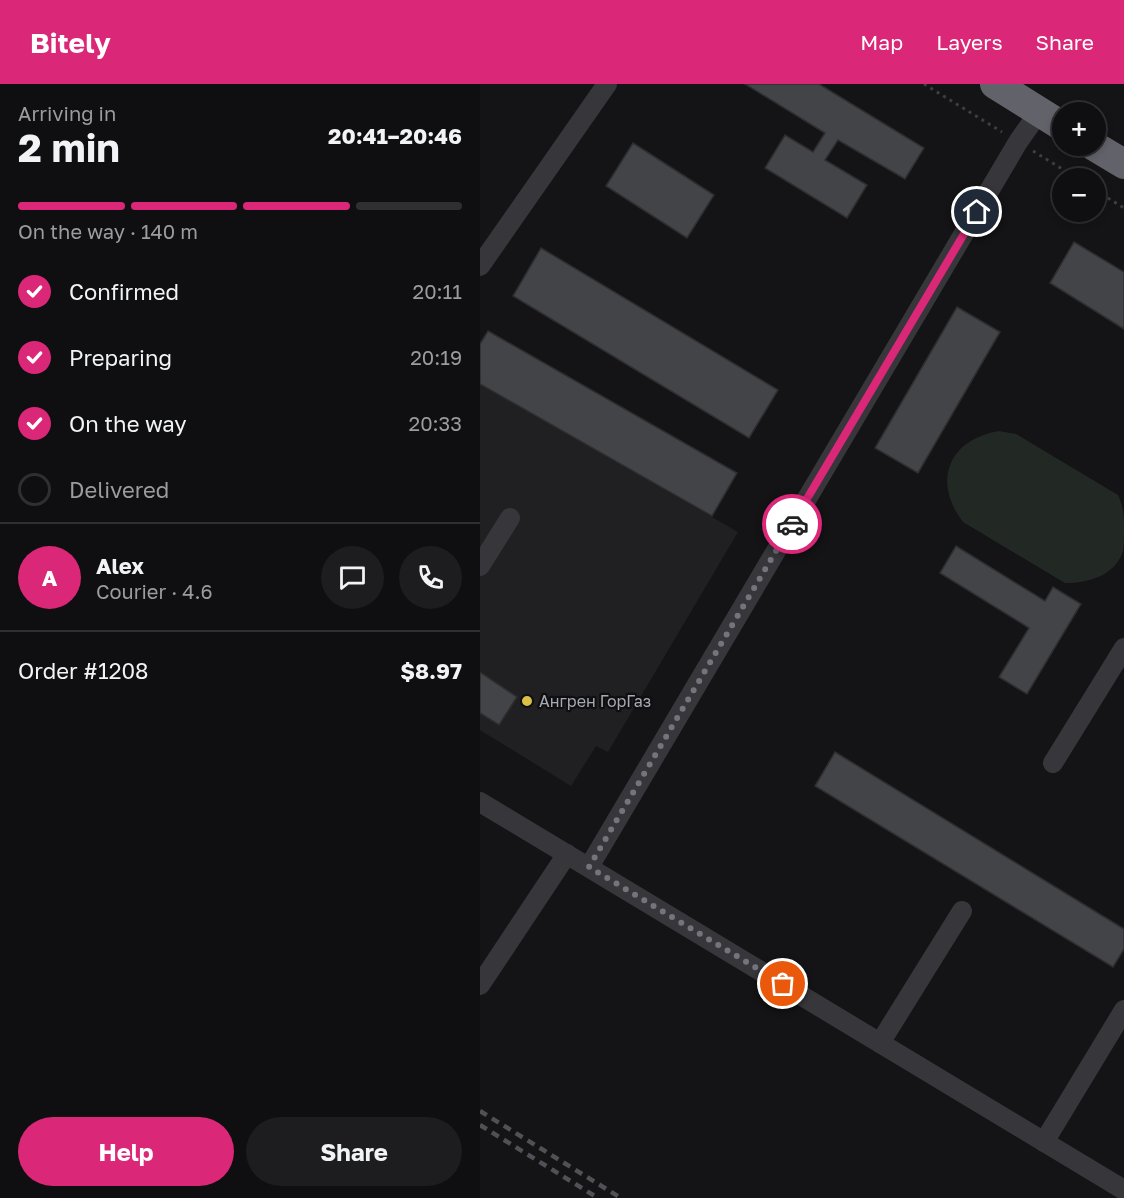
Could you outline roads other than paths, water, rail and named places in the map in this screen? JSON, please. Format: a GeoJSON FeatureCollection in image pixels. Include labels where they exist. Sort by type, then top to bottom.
{"type":"FeatureCollection","features":[{"type":"Feature","properties":{"kind":"highway"},"geometry":{"type":"LineString","coordinates":[[995,84],[1051,119]]}},
{"type":"Feature","properties":{"kind":"highway"},"geometry":{"type":"LineString","coordinates":[[1029,84],[1059,102]]}},
{"type":"Feature","properties":{"kind":"highway"},"geometry":{"type":"LineString","coordinates":[[1106,132],[1124,143]]}},
{"type":"Feature","properties":{"kind":"highway"},"geometry":{"type":"LineString","coordinates":[[1106,153],[1124,164]]}},
{"type":"Feature","properties":{"kind":"street"},"geometry":{"type":"LineString","coordinates":[[480,266],[607,84]]}},
{"type":"Feature","properties":{"kind":"street"},"geometry":{"type":"LineString","coordinates":[[589,867],[1018,142],[1051,119]]}},
{"type":"Feature","properties":{"kind":"street"},"geometry":{"type":"LineString","coordinates":[[480,566],[510,518]]}},
{"type":"Feature","properties":{"kind":"street"},"geometry":{"type":"LineString","coordinates":[[1053,763],[1124,648]]}},
{"type":"Feature","properties":{"kind":"street"},"geometry":{"type":"LineString","coordinates":[[480,802],[1124,1190]]}},
{"type":"Feature","properties":{"kind":"street"},"geometry":{"type":"LineString","coordinates":[[480,985],[567,854]]}},
{"type":"Feature","properties":{"kind":"street"},"geometry":{"type":"LineString","coordinates":[[880,1043],[962,911]]}},
{"type":"Feature","properties":{"kind":"street"},"geometry":{"type":"LineString","coordinates":[[1044,1142],[1124,1010]]}},
{"type":"Feature","properties":{"kind":"railway"},"geometry":{"type":"LineString","coordinates":[[480,1111],[621,1198]]}},
{"type":"Feature","properties":{"kind":"railway"},"geometry":{"type":"LineString","coordinates":[[480,1125],[598,1198]]}},
{"type":"Feature","properties":{"kind":"place","name":"Ангрен ГорГаз"},"geometry":{"type":"Point","coordinates":[527,701]}}]}
